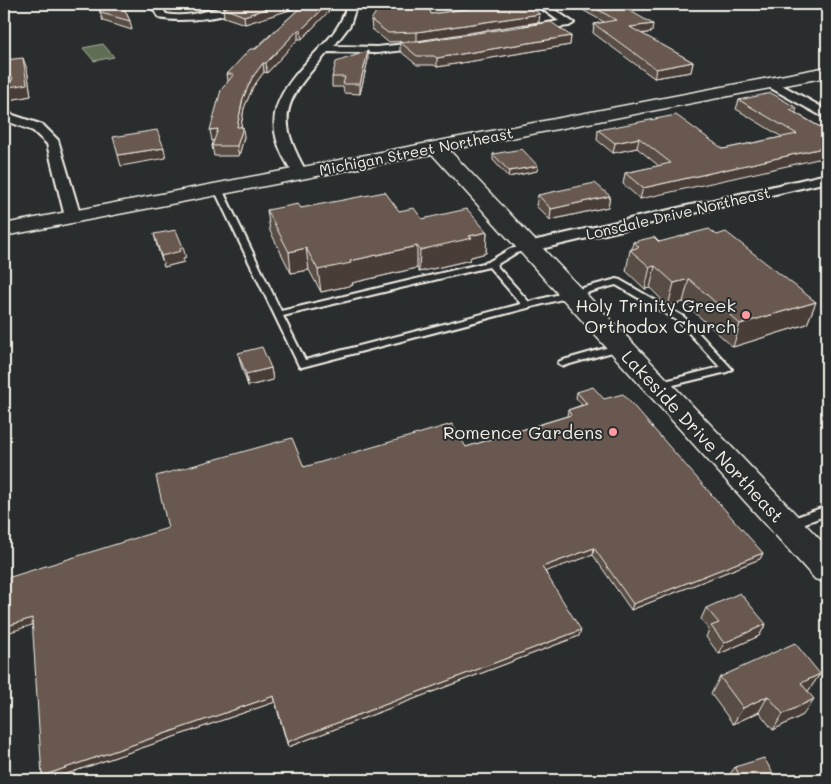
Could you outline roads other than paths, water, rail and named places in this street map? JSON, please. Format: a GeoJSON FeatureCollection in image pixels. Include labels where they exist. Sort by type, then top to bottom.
{"type":"FeatureCollection","features":[{"type":"Feature","properties":{"kind":"main road","name":"Michigan Street Northeast"},"geometry":{"type":"LineString","coordinates":[[4,230],[827,72]]}},
{"type":"Feature","properties":{"kind":"main road","name":"Lakeside Drive Northeast"},"geometry":{"type":"LineString","coordinates":[[436,147],[827,569]]}},
{"type":"Feature","properties":{"kind":"street"},"geometry":{"type":"LineString","coordinates":[[155,4],[163,16],[180,19],[204,16],[246,4]]}},
{"type":"Feature","properties":{"kind":"street"},"geometry":{"type":"LineString","coordinates":[[300,173],[288,155],[282,139],[280,126],[284,98],[292,85],[325,49],[350,16],[352,4]]}},
{"type":"Feature","properties":{"kind":"street"},"geometry":{"type":"LineString","coordinates":[[518,30],[569,23],[540,4]]}},
{"type":"Feature","properties":{"kind":"street"},"geometry":{"type":"LineString","coordinates":[[325,49],[377,50],[435,43]]}},
{"type":"Feature","properties":{"kind":"street"},"geometry":{"type":"LineString","coordinates":[[770,83],[827,115]]}},
{"type":"Feature","properties":{"kind":"street"},"geometry":{"type":"LineString","coordinates":[[7,120],[38,128],[54,143],[73,217]]}},
{"type":"Feature","properties":{"kind":"street","name":"Lonsdale Drive Northeast"},"geometry":{"type":"LineString","coordinates":[[528,247],[827,178]]}},
{"type":"Feature","properties":{"kind":"lane"},"geometry":{"type":"LineString","coordinates":[[218,189],[302,364],[618,282],[681,319],[727,369],[657,386]]}},
{"type":"Feature","properties":{"kind":"lane"},"geometry":{"type":"LineString","coordinates":[[278,314],[491,264],[513,251],[528,247]]}},
{"type":"Feature","properties":{"kind":"lane"},"geometry":{"type":"LineString","coordinates":[[491,264],[527,306]]}},
{"type":"Feature","properties":{"kind":"lane"},"geometry":{"type":"LineString","coordinates":[[563,363],[620,347]]}},
{"type":"Feature","properties":{"kind":"lane"},"geometry":{"type":"LineString","coordinates":[[786,525],[827,510]]}},
{"type":"Feature","properties":{"kind":"place","name":"Holy Trinity Greek Orthodox Church"},"geometry":{"type":"Point","coordinates":[746,315]}},
{"type":"Feature","properties":{"kind":"place","name":"Romence Gardens"},"geometry":{"type":"Point","coordinates":[613,432]}}]}
